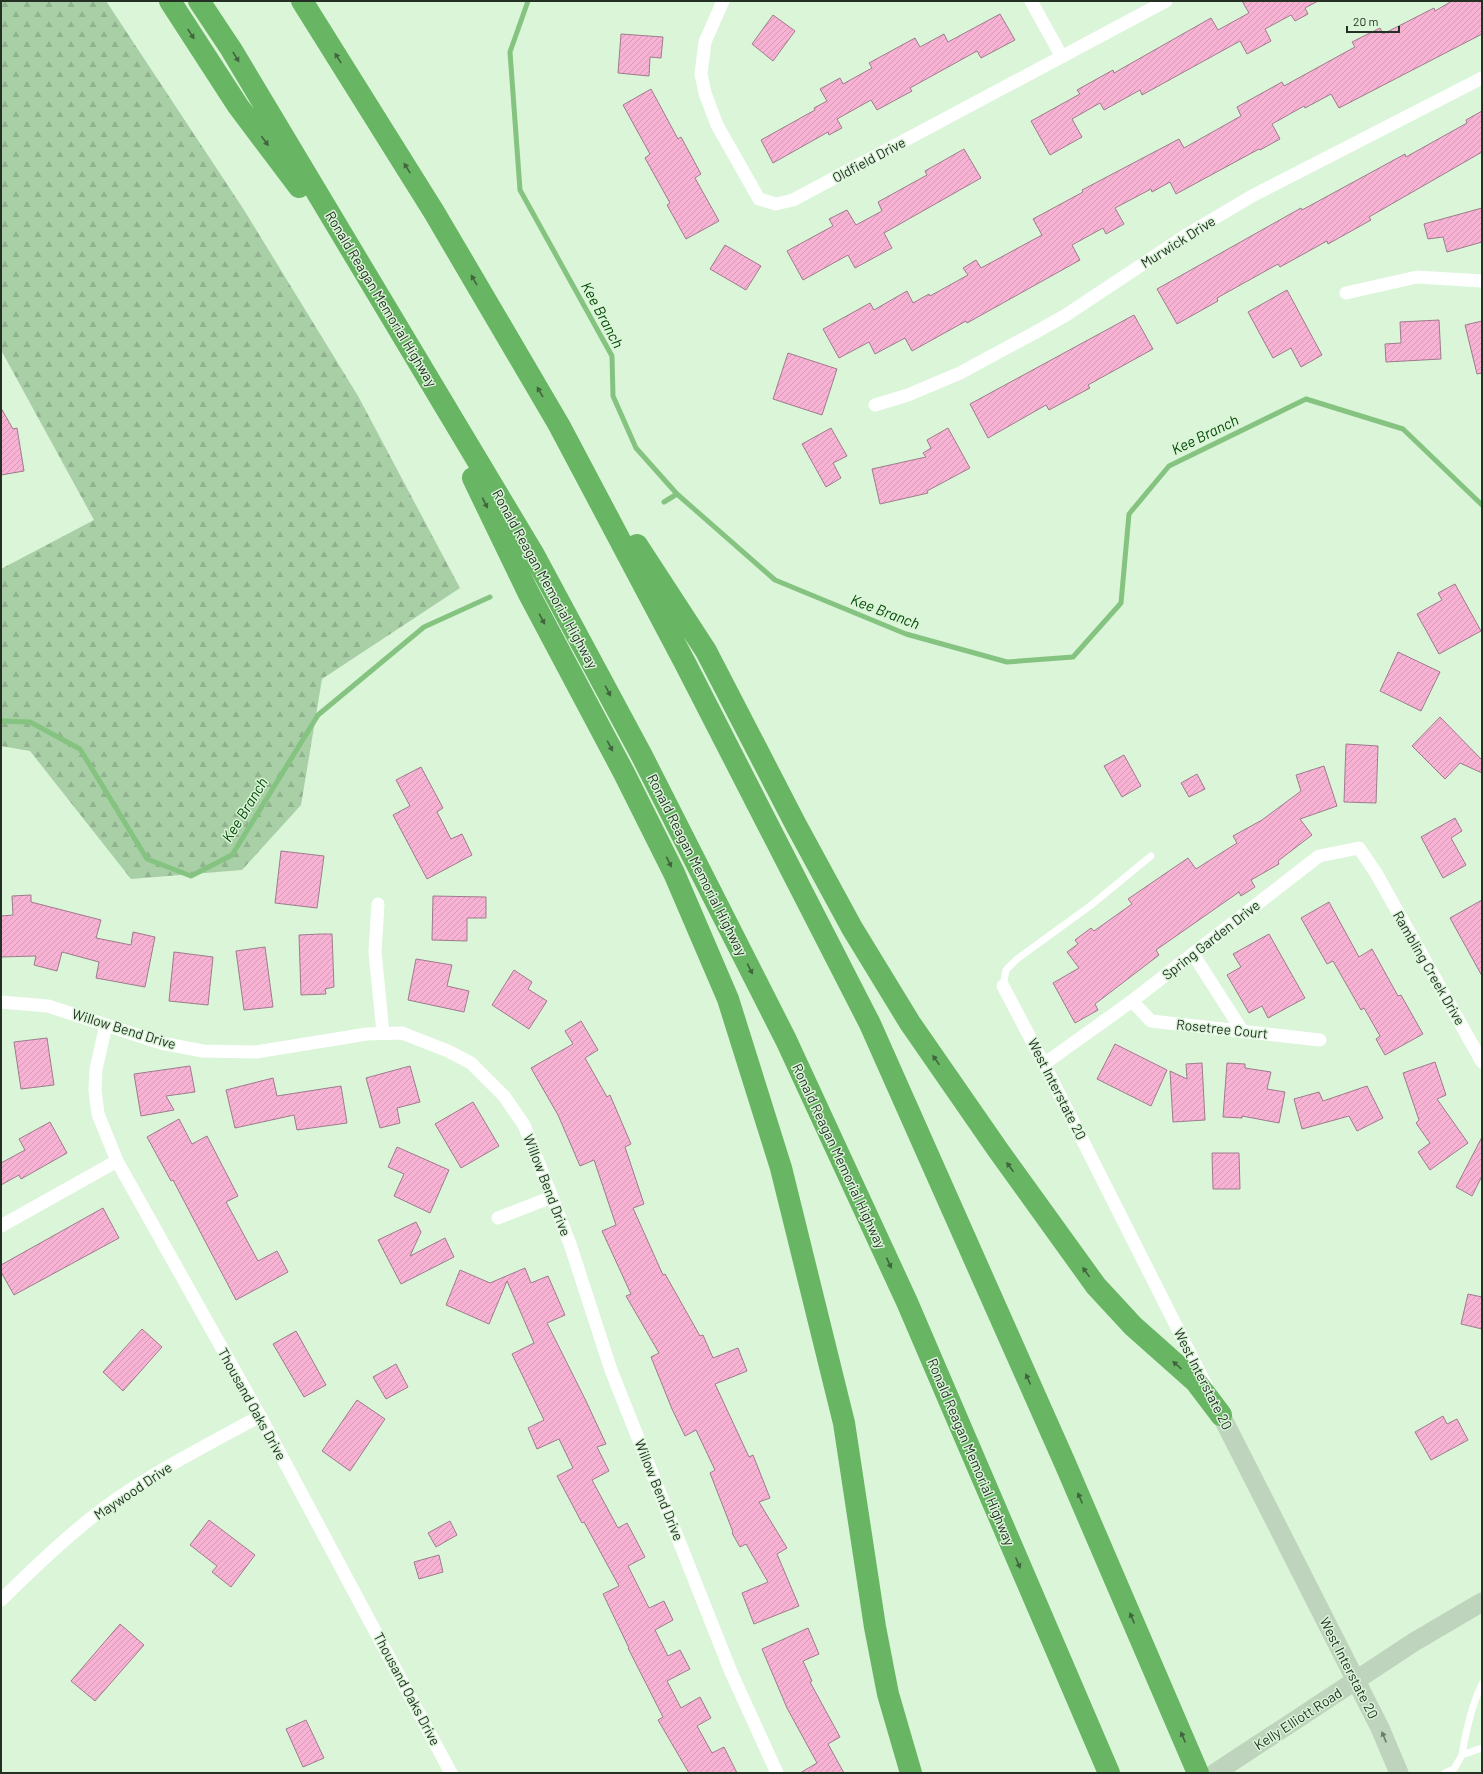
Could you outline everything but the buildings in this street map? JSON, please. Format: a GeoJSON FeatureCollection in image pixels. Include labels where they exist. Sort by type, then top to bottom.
{"type":"FeatureCollection","features":[{"type":"Feature","properties":{"kind":"highway"},"geometry":{"type":"LineString","coordinates":[[170,1],[238,106],[372,284]]}},
{"type":"Feature","properties":{"kind":"highway","name":"Ronald Reagan Memorial Highway"},"geometry":{"type":"LineString","coordinates":[[199,1],[235,56],[534,555],[642,756],[786,1040],[907,1302],[1109,1773]]}},
{"type":"Feature","properties":{"kind":"highway"},"geometry":{"type":"LineString","coordinates":[[302,1],[434,212],[559,425],[685,663],[870,1024],[1061,1454],[1198,1773]]}},
{"type":"Feature","properties":{"kind":"highway"},"geometry":{"type":"LineString","coordinates":[[413,354],[528,592],[624,773],[674,873],[728,999],[781,1168],[844,1423],[884,1672],[902,1747],[911,1773]]}},
{"type":"Feature","properties":{"kind":"highway"},"geometry":{"type":"LineString","coordinates":[[559,425],[706,651],[796,826],[852,928],[910,1023],[998,1150],[1096,1286],[1133,1326],[1196,1382],[1221,1415]]}},
{"type":"Feature","properties":{"kind":"main road","name":"West Interstate 20"},"geometry":{"type":"LineString","coordinates":[[1221,1415],[1355,1682],[1380,1728],[1398,1773]]}},
{"type":"Feature","properties":{"kind":"main road","name":"Kelly Elliott Road"},"geometry":{"type":"LineString","coordinates":[[1215,1773],[1414,1642],[1482,1602]]}},
{"type":"Feature","properties":{"kind":"street","name":"Oldfield Drive"},"geometry":{"type":"LineString","coordinates":[[723,1],[704,42],[700,74],[705,93],[717,125],[759,199],[771,204],[793,200],[1166,1]]}},
{"type":"Feature","properties":{"kind":"street"},"geometry":{"type":"LineString","coordinates":[[1031,1],[1062,57]]}},
{"type":"Feature","properties":{"kind":"street","name":"Murwick Drive"},"geometry":{"type":"LineString","coordinates":[[875,405],[908,395],[960,373],[1016,343],[1066,315],[1188,234],[1252,196],[1482,78]]}},
{"type":"Feature","properties":{"kind":"street"},"geometry":{"type":"LineString","coordinates":[[1346,293],[1417,277],[1482,281]]}},
{"type":"Feature","properties":{"kind":"street","name":"Spring Garden Drive"},"geometry":{"type":"LineString","coordinates":[[1044,1064],[1132,1001],[1319,856],[1359,848],[1376,873]]}},
{"type":"Feature","properties":{"kind":"street","name":"Rambling Creek Drive"},"geometry":{"type":"LineString","coordinates":[[1376,873],[1482,1062]]}},
{"type":"Feature","properties":{"kind":"street"},"geometry":{"type":"LineString","coordinates":[[378,904],[375,952],[383,1033]]}},
{"type":"Feature","properties":{"kind":"street"},"geometry":{"type":"LineString","coordinates":[[1193,954],[1243,1032]]}},
{"type":"Feature","properties":{"kind":"street","name":"West Interstate 20"},"geometry":{"type":"LineString","coordinates":[[1003,986],[1044,1064],[1221,1415]]}},
{"type":"Feature","properties":{"kind":"street","name":"Rosetree Court"},"geometry":{"type":"LineString","coordinates":[[1132,1001],[1151,1021],[1320,1040]]}},
{"type":"Feature","properties":{"kind":"street","name":"Willow Bend Drive"},"geometry":{"type":"LineString","coordinates":[[1,1002],[48,1006],[161,1043],[203,1051],[256,1052],[367,1034],[402,1033],[448,1050],[471,1063],[504,1096],[524,1125],[570,1244],[611,1370],[731,1672],[777,1773]]}},
{"type":"Feature","properties":{"kind":"street","name":"Thousand Oaks Drive"},"geometry":{"type":"LineString","coordinates":[[106,1025],[96,1069],[95,1090],[98,1114],[117,1161],[260,1416],[451,1773]]}},
{"type":"Feature","properties":{"kind":"street"},"geometry":{"type":"LineString","coordinates":[[1,1226],[117,1161]]}},
{"type":"Feature","properties":{"kind":"street"},"geometry":{"type":"LineString","coordinates":[[498,1218],[552,1197]]}},
{"type":"Feature","properties":{"kind":"street","name":"Maywood Drive"},"geometry":{"type":"LineString","coordinates":[[1,1600],[46,1556],[115,1500],[171,1465],[260,1416]]}},
{"type":"Feature","properties":{"kind":"lane"},"geometry":{"type":"LineString","coordinates":[[1003,986],[1006,970],[1017,959],[1090,906],[1151,856]]}},
{"type":"Feature","properties":{"kind":"lane"},"geometry":{"type":"LineString","coordinates":[[1445,1773],[1454,1769],[1462,1755],[1466,1727],[1474,1699],[1482,1684]]}},
{"type":"Feature","properties":{"kind":"lane"},"geometry":{"type":"LineString","coordinates":[[1462,1755],[1482,1748]]}},
{"type":"Feature","properties":{"kind":"green space"},"geometry":{"type":"Polygon","coordinates":[[[1,1],[106,1],[244,210],[358,396],[460,588],[322,679],[301,805],[242,870],[131,879],[30,751],[1,746],[1,569],[94,520],[1,350],[1,1]]]}},
{"type":"Feature","properties":{"kind":"waterway","name":"Kee Branch"},"geometry":{"type":"LineString","coordinates":[[528,1],[510,52],[520,190],[612,356],[613,396],[636,448],[677,494],[775,580],[906,634],[1007,662],[1073,657],[1121,603],[1129,514],[1169,466],[1306,399],[1403,429],[1482,505]]}},
{"type":"Feature","properties":{"kind":"waterway"},"geometry":{"type":"LineString","coordinates":[[664,502],[677,494]]}},
{"type":"Feature","properties":{"kind":"waterway","name":"Kee Branch"},"geometry":{"type":"LineString","coordinates":[[1,721],[30,722],[80,749],[147,859],[191,876],[232,855],[318,715],[424,627],[490,597]]}}]}
